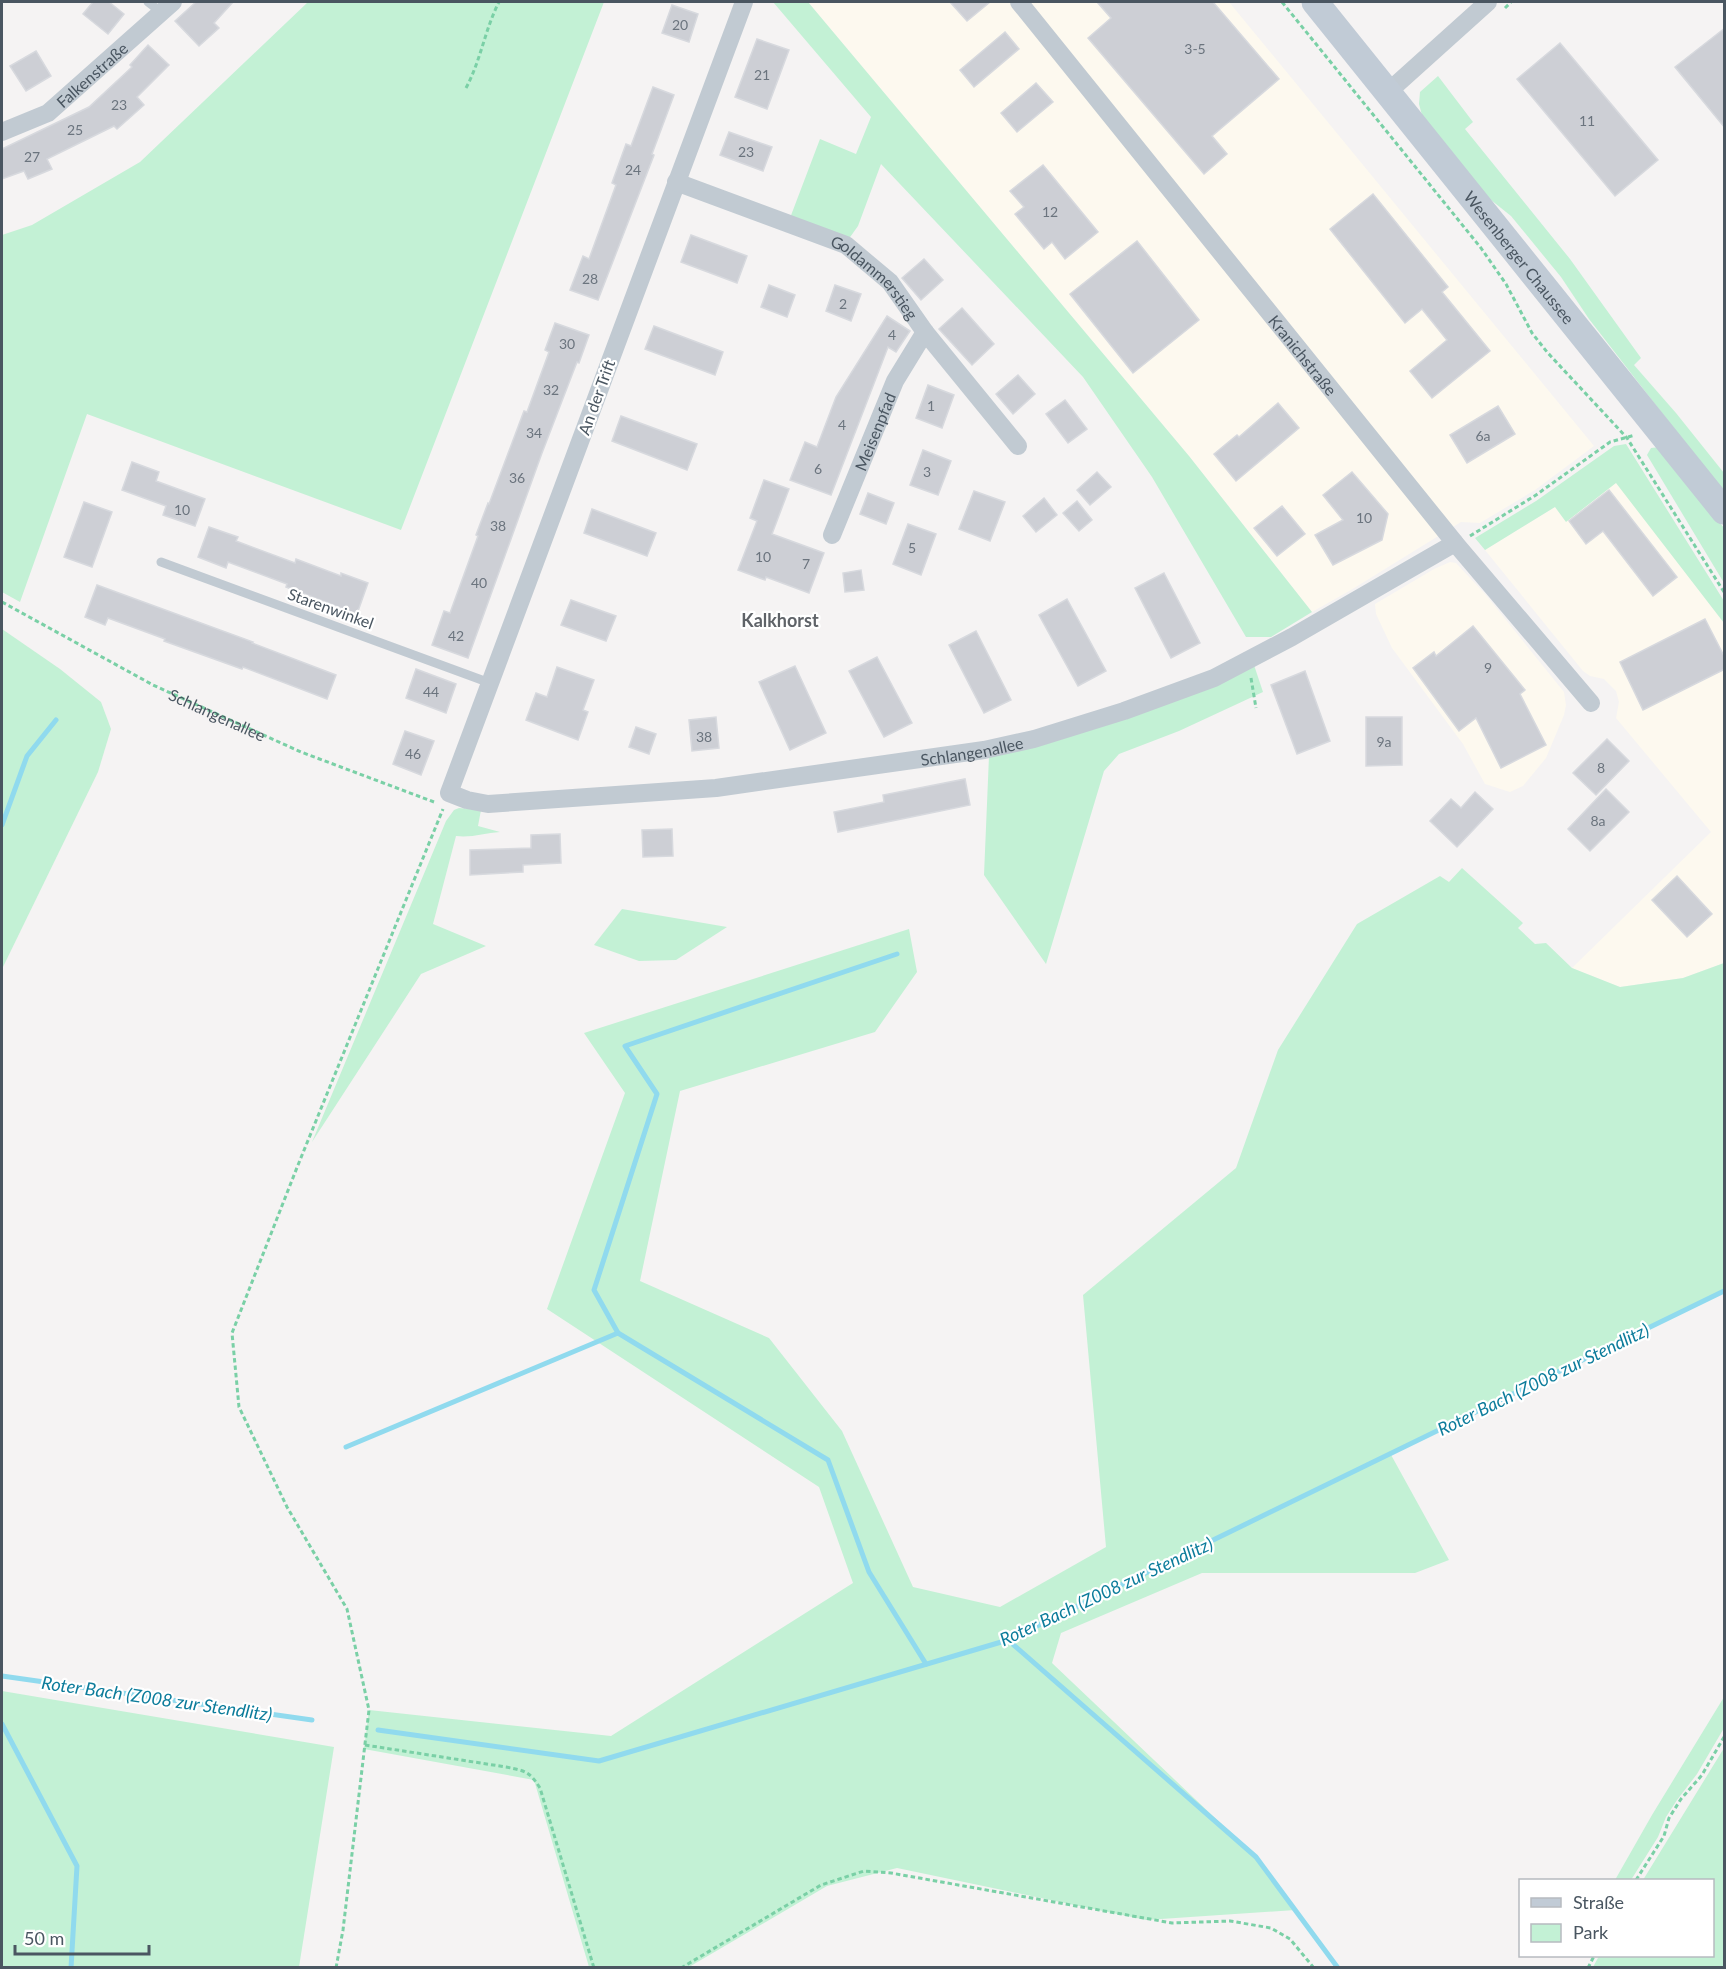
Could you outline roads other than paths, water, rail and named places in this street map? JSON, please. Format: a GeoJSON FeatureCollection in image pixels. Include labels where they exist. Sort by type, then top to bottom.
{"type":"FeatureCollection","features":[{"type":"Feature","properties":{"kind":"main road","name":"Wesenberger Chaussee"},"geometry":{"type":"LineString","coordinates":[[1315,2],[1725,511]]}},
{"type":"Feature","properties":{"kind":"street","name":"An der Trift"},"geometry":{"type":"LineString","coordinates":[[447,799],[744,2]]}},
{"type":"Feature","properties":{"kind":"street","name":"Kranichstraße"},"geometry":{"type":"LineString","coordinates":[[1019,2],[1455,543],[1591,703]]}},
{"type":"Feature","properties":{"kind":"street"},"geometry":{"type":"LineString","coordinates":[[1388,92],[1488,2]]}},
{"type":"Feature","properties":{"kind":"street","name":"Falkenstraße"},"geometry":{"type":"LineString","coordinates":[[2,132],[48,114],[160,5]]}},
{"type":"Feature","properties":{"kind":"street","name":"Goldammerstieg"},"geometry":{"type":"LineString","coordinates":[[676,182],[846,245],[890,282],[926,332],[1018,446]]}},
{"type":"Feature","properties":{"kind":"street","name":"Meisenpfad"},"geometry":{"type":"LineString","coordinates":[[832,535],[895,381],[926,332]]}},
{"type":"Feature","properties":{"kind":"street","name":"Schlangenallee"},"geometry":{"type":"LineString","coordinates":[[447,799],[488,804],[716,788],[984,750],[1034,739],[1124,711],[1214,678],[1292,637],[1455,543]]}},
{"type":"Feature","properties":{"kind":"lane","name":"Starenwinkel"},"geometry":{"type":"LineString","coordinates":[[161,562],[490,683]]}},
{"type":"Feature","properties":{"kind":"waterway"},"geometry":{"type":"LineString","coordinates":[[2,825],[27,756],[56,720]]}},
{"type":"Feature","properties":{"kind":"waterway"},"geometry":{"type":"LineString","coordinates":[[618,1333],[594,1290],[657,1094],[625,1046],[897,954]]}},
{"type":"Feature","properties":{"kind":"waterway","name":"Roter Bach (Z008 zur Stendlitz)"},"geometry":{"type":"LineString","coordinates":[[378,1730],[599,1761],[1008,1640],[1724,1291]]}},
{"type":"Feature","properties":{"kind":"waterway"},"geometry":{"type":"LineString","coordinates":[[346,1447],[618,1333],[828,1460],[869,1572],[926,1664]]}},
{"type":"Feature","properties":{"kind":"waterway"},"geometry":{"type":"LineString","coordinates":[[1008,1640],[1256,1857],[1338,1968]]}},
{"type":"Feature","properties":{"kind":"waterway","name":"Roter Bach (Z008 zur Stendlitz)"},"geometry":{"type":"LineString","coordinates":[[2,1676],[312,1720]]}},
{"type":"Feature","properties":{"kind":"waterway"},"geometry":{"type":"LineString","coordinates":[[2,1724],[77,1866],[71,1968]]}},
{"type":"Feature","properties":{"kind":"district","name":"Kalkhorst"},"geometry":{"type":"Point","coordinates":[780,620]}}]}
